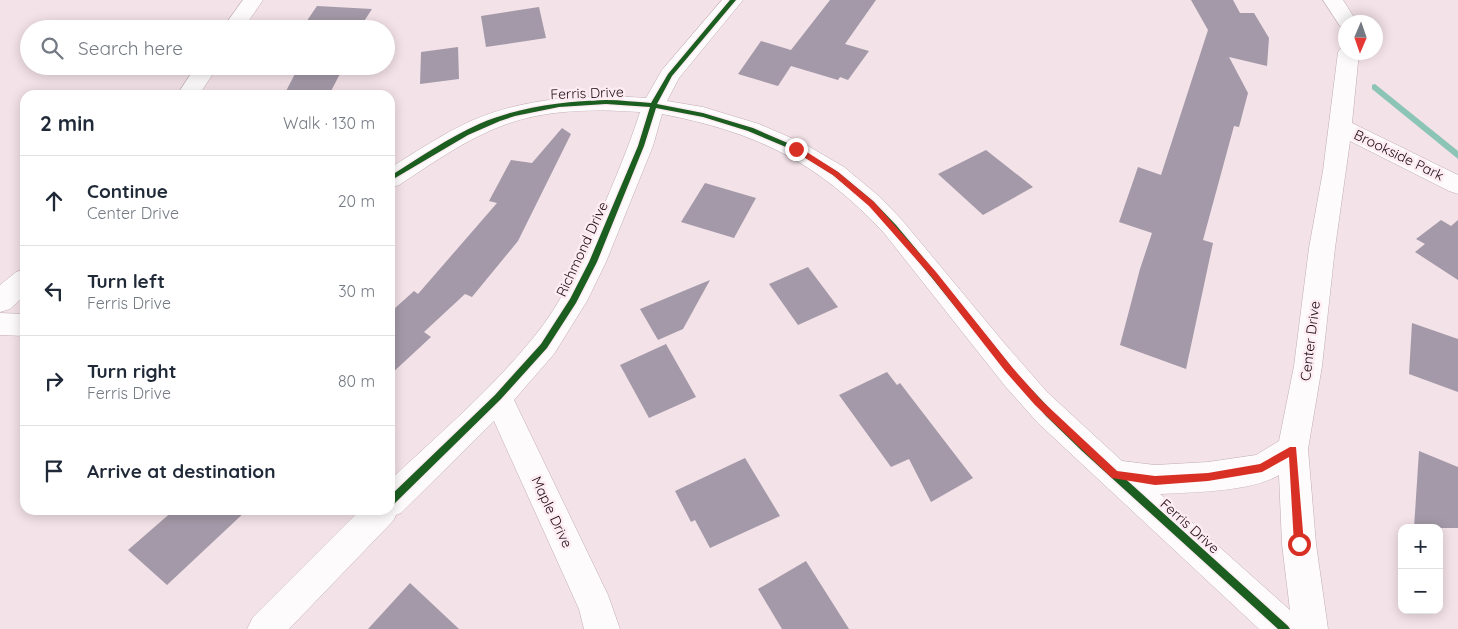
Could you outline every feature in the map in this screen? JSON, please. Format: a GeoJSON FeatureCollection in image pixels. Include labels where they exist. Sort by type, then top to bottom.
{"type":"FeatureCollection","features":[{"type":"Feature","properties":{"kind":"street"},"geometry":{"type":"LineString","coordinates":[[239,20],[253,0]]}},
{"type":"Feature","properties":{"kind":"street","name":"Richmond Drive"},"geometry":{"type":"LineString","coordinates":[[395,497],[498,397],[544,346],[573,301],[593,262],[641,146],[653,106],[670,75],[733,0]]}},
{"type":"Feature","properties":{"kind":"street"},"geometry":{"type":"LineString","coordinates":[[1333,0],[1342,15]]}},
{"type":"Feature","properties":{"kind":"street","name":"Center Drive"},"geometry":{"type":"LineString","coordinates":[[1310,629],[1299,544],[1293,450],[1308,366],[1348,60]]}},
{"type":"Feature","properties":{"kind":"street"},"geometry":{"type":"LineString","coordinates":[[191,90],[201,75]]}},
{"type":"Feature","properties":{"kind":"street","name":"Ferris Drive"},"geometry":{"type":"LineString","coordinates":[[395,176],[470,131],[513,114],[552,106],[574,104],[621,103],[653,106],[709,117],[768,137],[815,160],[852,186],[877,210],[933,274],[1008,368],[1038,402],[1115,475],[1285,629]]}},
{"type":"Feature","properties":{"kind":"street","name":"Brookside Park"},"geometry":{"type":"LineString","coordinates":[[1340,126],[1458,185]]}},
{"type":"Feature","properties":{"kind":"street"},"geometry":{"type":"LineString","coordinates":[[0,301],[20,283]]}},
{"type":"Feature","properties":{"kind":"street"},"geometry":{"type":"LineString","coordinates":[[0,324],[20,325]]}},
{"type":"Feature","properties":{"kind":"street","name":"Maple Drive"},"geometry":{"type":"LineString","coordinates":[[498,397],[596,607],[602,629]]}},
{"type":"Feature","properties":{"kind":"street","name":"Ferris Drive"},"geometry":{"type":"LineString","coordinates":[[1115,475],[1155,480],[1208,477],[1262,468],[1293,450]]}},
{"type":"Feature","properties":{"kind":"street"},"geometry":{"type":"LineString","coordinates":[[265,629],[377,515]]}},
{"type":"Feature","properties":{"kind":"building"},"geometry":{"type":"Polygon","coordinates":[[[830,0],[876,0],[845,44],[869,51],[848,80],[840,77],[838,80],[791,66],[778,86],[738,74],[761,41],[791,50],[830,0]]]}},
{"type":"Feature","properties":{"kind":"building"},"geometry":{"type":"Polygon","coordinates":[[[1191,0],[1233,0],[1240,13],[1254,13],[1269,38],[1267,66],[1229,57],[1248,93],[1239,127],[1234,126],[1203,240],[1213,243],[1186,369],[1120,345],[1140,269],[1152,233],[1119,222],[1138,167],[1161,175],[1208,30],[1191,0]]]}},
{"type":"Feature","properties":{"kind":"building"},"geometry":{"type":"Polygon","coordinates":[[[317,6],[372,9],[365,20],[307,20],[317,6]]]}},
{"type":"Feature","properties":{"kind":"building"},"geometry":{"type":"Polygon","coordinates":[[[539,7],[546,38],[486,47],[481,16],[539,7]]]}},
{"type":"Feature","properties":{"kind":"building"},"geometry":{"type":"Polygon","coordinates":[[[458,47],[459,79],[420,84],[421,52],[458,47]]]}},
{"type":"Feature","properties":{"kind":"building"},"geometry":{"type":"Polygon","coordinates":[[[294,75],[339,75],[332,90],[287,90],[294,75]]]}},
{"type":"Feature","properties":{"kind":"building"},"geometry":{"type":"Polygon","coordinates":[[[562,128],[571,134],[518,241],[472,297],[465,294],[424,332],[431,337],[395,370],[395,308],[414,291],[418,294],[497,203],[489,201],[511,160],[532,163],[562,128]]]}},
{"type":"Feature","properties":{"kind":"building"},"geometry":{"type":"Polygon","coordinates":[[[986,150],[1033,187],[983,215],[938,174],[986,150]]]}},
{"type":"Feature","properties":{"kind":"building"},"geometry":{"type":"Polygon","coordinates":[[[705,183],[756,198],[734,238],[681,222],[705,183]]]}},
{"type":"Feature","properties":{"kind":"building"},"geometry":{"type":"Polygon","coordinates":[[[1441,220],[1451,226],[1458,220],[1458,280],[1415,252],[1425,244],[1416,239],[1441,220]]]}},
{"type":"Feature","properties":{"kind":"building"},"geometry":{"type":"Polygon","coordinates":[[[808,267],[838,307],[798,325],[769,284],[808,267]]]}},
{"type":"Feature","properties":{"kind":"building"},"geometry":{"type":"Polygon","coordinates":[[[710,280],[683,329],[658,340],[640,309],[710,280]]]}},
{"type":"Feature","properties":{"kind":"building"},"geometry":{"type":"Polygon","coordinates":[[[1412,323],[1458,339],[1458,392],[1409,374],[1412,323]]]}},
{"type":"Feature","properties":{"kind":"building"},"geometry":{"type":"Polygon","coordinates":[[[666,344],[696,397],[649,418],[620,365],[666,344]]]}},
{"type":"Feature","properties":{"kind":"building"},"geometry":{"type":"Polygon","coordinates":[[[887,372],[897,385],[900,383],[973,478],[931,502],[909,459],[891,467],[839,395],[887,372]]]}},
{"type":"Feature","properties":{"kind":"building"},"geometry":{"type":"Polygon","coordinates":[[[1419,451],[1458,467],[1458,528],[1443,528],[1443,524],[1414,524],[1419,451]]]}},
{"type":"Feature","properties":{"kind":"building"},"geometry":{"type":"Polygon","coordinates":[[[745,458],[780,516],[710,548],[695,520],[691,522],[675,491],[745,458]]]}},
{"type":"Feature","properties":{"kind":"building"},"geometry":{"type":"Polygon","coordinates":[[[168,515],[242,515],[167,585],[128,550],[168,515]]]}},
{"type":"Feature","properties":{"kind":"building"},"geometry":{"type":"Polygon","coordinates":[[[806,561],[849,629],[782,629],[758,589],[806,561]]]}},
{"type":"Feature","properties":{"kind":"building"},"geometry":{"type":"Polygon","coordinates":[[[410,583],[459,629],[368,629],[410,583]]]}},
{"type":"Feature","properties":{"kind":"waterway"},"geometry":{"type":"LineString","coordinates":[[1375,87],[1458,156]]}},
{"type":"Feature","properties":{"kind":"cycle path"},"geometry":{"type":"LineString","coordinates":[[395,497],[498,397],[544,346],[573,301],[593,262],[641,146],[653,106],[670,75],[733,0]]}},
{"type":"Feature","properties":{"kind":"cycle path"},"geometry":{"type":"LineString","coordinates":[[395,176],[466,133],[497,119],[559,105],[606,102],[655,106],[703,115],[751,129],[795,149],[836,173],[871,203],[935,276],[1015,377],[1037,401],[1085,448],[1285,629]]}},
{"type":"Feature","properties":{"kind":"route"},"geometry":{"type":"LineString","coordinates":[[796,149],[836,174],[871,204],[933,274],[1008,368],[1038,402],[1115,475],[1155,480],[1208,477],[1262,468],[1293,450],[1299,544]]}}]}
